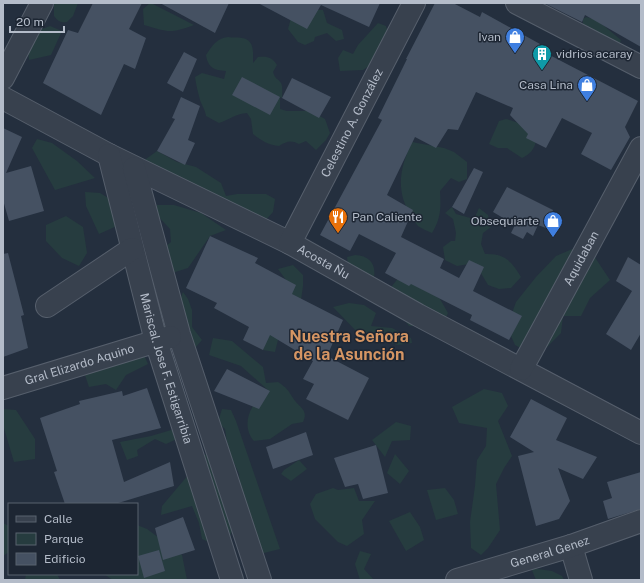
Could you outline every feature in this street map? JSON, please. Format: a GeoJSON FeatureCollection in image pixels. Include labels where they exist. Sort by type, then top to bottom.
{"type":"FeatureCollection","features":[{"type":"Feature","properties":{"kind":"street"},"geometry":{"type":"LineString","coordinates":[[3,78],[42,3]]}},
{"type":"Feature","properties":{"kind":"street","name":"Celestino A. González"},"geometry":{"type":"LineString","coordinates":[[290,243],[414,3]]}},
{"type":"Feature","properties":{"kind":"street"},"geometry":{"type":"LineString","coordinates":[[517,3],[641,67]]}},
{"type":"Feature","properties":{"kind":"street","name":"Acosta Ñu"},"geometry":{"type":"LineString","coordinates":[[3,98],[134,168],[290,243],[418,315],[521,368],[641,433]]}},
{"type":"Feature","properties":{"kind":"street","name":"Aquidaban"},"geometry":{"type":"LineString","coordinates":[[521,368],[641,148]]}},
{"type":"Feature","properties":{"kind":"street","name":"Mariscal. Jose F. Estigarribia"},"geometry":{"type":"LineString","coordinates":[[109,155],[156,341],[232,580]]}},
{"type":"Feature","properties":{"kind":"street","name":"Mariscal. Jose F. Estigarribia"},"geometry":{"type":"LineString","coordinates":[[134,168],[179,334],[260,580]]}},
{"type":"Feature","properties":{"kind":"street"},"geometry":{"type":"LineString","coordinates":[[47,306],[132,249]]}},
{"type":"Feature","properties":{"kind":"street","name":"Gral Elizardo Aquino"},"geometry":{"type":"LineString","coordinates":[[3,388],[179,334]]}},
{"type":"Feature","properties":{"kind":"street","name":"General Genez"},"geometry":{"type":"LineString","coordinates":[[457,580],[571,546],[641,521]]}},
{"type":"Feature","properties":{"kind":"street"},"geometry":{"type":"LineString","coordinates":[[571,546],[581,580]]}},
{"type":"Feature","properties":{"kind":"green space"},"geometry":{"type":"Polygon","coordinates":[[[54,3],[78,3],[73,16],[67,22],[63,22],[59,21],[54,16],[54,3]]]}},
{"type":"Feature","properties":{"kind":"green space"},"geometry":{"type":"Polygon","coordinates":[[[150,3],[194,25],[179,30],[169,31],[144,25],[143,9],[150,3]]]}},
{"type":"Feature","properties":{"kind":"green space"},"geometry":{"type":"Polygon","coordinates":[[[307,10],[323,10],[327,23],[342,30],[344,39],[336,41],[327,33],[315,37],[314,41],[305,45],[298,42],[288,29],[291,18],[307,10]]]}},
{"type":"Feature","properties":{"kind":"green space"},"geometry":{"type":"Polygon","coordinates":[[[586,17],[597,20],[621,40],[620,44],[583,28],[583,19],[586,17]]]}},
{"type":"Feature","properties":{"kind":"green space"},"geometry":{"type":"Polygon","coordinates":[[[378,23],[386,26],[388,33],[375,62],[363,70],[340,71],[338,58],[343,50],[353,54],[358,45],[378,23]]]}},
{"type":"Feature","properties":{"kind":"green space"},"geometry":{"type":"Polygon","coordinates":[[[50,26],[62,31],[51,55],[29,60],[26,35],[50,26]]]}},
{"type":"Feature","properties":{"kind":"green space"},"geometry":{"type":"Polygon","coordinates":[[[228,37],[242,38],[249,41],[252,48],[253,63],[258,57],[267,57],[275,62],[277,65],[273,72],[281,83],[282,88],[280,109],[287,111],[311,111],[325,119],[330,133],[326,140],[316,150],[306,141],[299,144],[289,142],[279,146],[262,141],[253,134],[251,119],[247,113],[219,123],[206,116],[196,86],[195,77],[202,73],[224,79],[226,71],[212,68],[208,63],[206,55],[218,41],[228,37]]]}},
{"type":"Feature","properties":{"kind":"green space"},"geometry":{"type":"Polygon","coordinates":[[[506,119],[516,122],[524,127],[536,141],[531,151],[522,158],[507,148],[498,148],[489,144],[499,121],[506,119]]]}},
{"type":"Feature","properties":{"kind":"green space"},"geometry":{"type":"Polygon","coordinates":[[[37,139],[52,143],[77,161],[95,178],[55,190],[32,148],[37,139]]]}},
{"type":"Feature","properties":{"kind":"green space"},"geometry":{"type":"Polygon","coordinates":[[[412,142],[444,148],[454,152],[467,162],[467,179],[459,182],[451,178],[440,191],[440,213],[432,233],[417,225],[406,206],[401,188],[402,170],[412,142]]]}},
{"type":"Feature","properties":{"kind":"green space"},"geometry":{"type":"Polygon","coordinates":[[[157,151],[177,162],[196,167],[221,183],[226,196],[237,194],[266,194],[275,199],[273,212],[263,223],[144,167],[146,159],[157,151]]]}},
{"type":"Feature","properties":{"kind":"green space"},"geometry":{"type":"Polygon","coordinates":[[[85,192],[100,193],[115,202],[119,225],[99,234],[86,206],[85,192]]]}},
{"type":"Feature","properties":{"kind":"green space"},"geometry":{"type":"Polygon","coordinates":[[[157,205],[174,205],[201,213],[226,230],[210,236],[188,268],[169,274],[160,251],[171,242],[170,229],[155,213],[157,205]]]}},
{"type":"Feature","properties":{"kind":"green space"},"geometry":{"type":"Polygon","coordinates":[[[452,207],[456,214],[474,219],[479,208],[488,215],[491,227],[483,233],[481,244],[485,254],[503,257],[511,263],[518,272],[521,277],[511,288],[499,289],[488,285],[475,263],[457,266],[445,260],[443,247],[451,241],[455,241],[456,233],[453,219],[445,213],[452,207]]]}},
{"type":"Feature","properties":{"kind":"green space"},"geometry":{"type":"Polygon","coordinates":[[[66,216],[83,227],[87,253],[79,266],[62,258],[46,241],[46,225],[66,216]]]}},
{"type":"Feature","properties":{"kind":"green space"},"geometry":{"type":"Polygon","coordinates":[[[577,247],[594,256],[610,280],[590,298],[581,316],[563,316],[561,333],[547,347],[530,353],[515,345],[507,327],[516,302],[536,277],[556,256],[577,247]]]}},
{"type":"Feature","properties":{"kind":"green space"},"geometry":{"type":"Polygon","coordinates":[[[355,255],[370,260],[374,268],[374,279],[372,285],[348,265],[347,257],[355,255]]]}},
{"type":"Feature","properties":{"kind":"green space"},"geometry":{"type":"Polygon","coordinates":[[[293,265],[303,275],[300,307],[284,316],[275,352],[263,350],[286,280],[278,269],[293,265]]]}},
{"type":"Feature","properties":{"kind":"green space"},"geometry":{"type":"Polygon","coordinates":[[[403,272],[440,299],[448,313],[442,325],[409,326],[391,303],[392,286],[403,272]]]}},
{"type":"Feature","properties":{"kind":"green space"},"geometry":{"type":"Polygon","coordinates":[[[183,292],[188,299],[192,310],[192,327],[202,340],[195,348],[179,301],[183,292]]]}},
{"type":"Feature","properties":{"kind":"green space"},"geometry":{"type":"Polygon","coordinates":[[[349,303],[364,305],[376,313],[371,326],[392,328],[411,338],[412,343],[398,345],[358,333],[333,307],[349,303]]]}},
{"type":"Feature","properties":{"kind":"green space"},"geometry":{"type":"Polygon","coordinates":[[[213,338],[232,341],[263,367],[266,383],[278,382],[288,391],[304,411],[305,418],[303,422],[292,424],[270,439],[254,441],[248,428],[249,415],[254,404],[269,391],[241,366],[209,355],[213,338]]]}},
{"type":"Feature","properties":{"kind":"green space"},"geometry":{"type":"Polygon","coordinates":[[[144,355],[148,364],[126,375],[116,390],[106,384],[89,387],[84,372],[144,355]]]}},
{"type":"Feature","properties":{"kind":"green space"},"geometry":{"type":"Polygon","coordinates":[[[484,389],[502,393],[508,406],[498,421],[512,456],[496,484],[500,530],[488,548],[481,555],[471,548],[470,522],[477,460],[486,446],[487,428],[459,423],[452,407],[484,389]]]}},
{"type":"Feature","properties":{"kind":"green space"},"geometry":{"type":"Polygon","coordinates":[[[3,409],[16,410],[35,439],[35,459],[14,462],[3,425],[3,409]]]}},
{"type":"Feature","properties":{"kind":"green space"},"geometry":{"type":"Polygon","coordinates":[[[222,409],[231,410],[236,421],[280,549],[260,554],[240,493],[239,474],[228,449],[225,429],[218,422],[222,409]]]}},
{"type":"Feature","properties":{"kind":"green space"},"geometry":{"type":"Polygon","coordinates":[[[396,422],[411,426],[410,440],[392,441],[385,457],[372,440],[396,422]]]}},
{"type":"Feature","properties":{"kind":"green space"},"geometry":{"type":"Polygon","coordinates":[[[178,428],[179,438],[166,444],[155,439],[137,450],[138,456],[127,460],[120,442],[151,436],[178,428]]]}},
{"type":"Feature","properties":{"kind":"green space"},"geometry":{"type":"Polygon","coordinates":[[[195,454],[210,455],[234,527],[228,540],[215,545],[202,539],[199,523],[192,506],[161,515],[162,506],[189,474],[195,454]]]}},
{"type":"Feature","properties":{"kind":"green space"},"geometry":{"type":"Polygon","coordinates":[[[395,454],[409,471],[400,484],[387,473],[395,454]]]}},
{"type":"Feature","properties":{"kind":"green space"},"geometry":{"type":"Polygon","coordinates":[[[299,460],[307,469],[291,481],[281,474],[284,470],[299,460]]]}},
{"type":"Feature","properties":{"kind":"green space"},"geometry":{"type":"Polygon","coordinates":[[[333,488],[338,490],[354,488],[359,501],[375,501],[362,520],[364,534],[347,546],[338,542],[315,519],[310,504],[316,494],[333,488]]]}},
{"type":"Feature","properties":{"kind":"green space"},"geometry":{"type":"Polygon","coordinates":[[[445,488],[454,500],[458,514],[436,520],[427,490],[445,488]]]}},
{"type":"Feature","properties":{"kind":"green space"},"geometry":{"type":"Polygon","coordinates":[[[410,512],[420,527],[424,540],[406,551],[389,521],[410,512]]]}},
{"type":"Feature","properties":{"kind":"green space"},"geometry":{"type":"Polygon","coordinates":[[[3,523],[8,526],[8,553],[3,556],[3,523]]]}},
{"type":"Feature","properties":{"kind":"green space"},"geometry":{"type":"Polygon","coordinates":[[[138,525],[147,529],[182,555],[187,580],[113,580],[106,575],[138,575],[138,525]]]}},
{"type":"Feature","properties":{"kind":"green space"},"geometry":{"type":"Polygon","coordinates":[[[360,551],[371,554],[364,569],[374,580],[360,580],[355,564],[360,551]]]}},
{"type":"Feature","properties":{"kind":"green space"},"geometry":{"type":"Polygon","coordinates":[[[531,568],[552,571],[562,576],[564,580],[536,580],[531,568]]]}},
{"type":"Feature","properties":{"kind":"green space"},"geometry":{"type":"Polygon","coordinates":[[[26,575],[58,575],[60,580],[25,580],[26,575]]]}},
{"type":"Feature","properties":{"kind":"building"},"geometry":{"type":"Polygon","coordinates":[[[93,3],[142,3],[129,29],[146,38],[135,69],[124,64],[101,115],[43,83],[68,30],[78,33],[93,3]]]}},
{"type":"Feature","properties":{"kind":"building"},"geometry":{"type":"Polygon","coordinates":[[[160,3],[229,3],[215,33],[160,3]]]}},
{"type":"Feature","properties":{"kind":"building"},"geometry":{"type":"Polygon","coordinates":[[[258,3],[380,3],[369,27],[321,5],[307,29],[258,3]]]}},
{"type":"Feature","properties":{"kind":"building"},"geometry":{"type":"Polygon","coordinates":[[[435,3],[453,3],[480,17],[482,12],[540,44],[538,49],[638,101],[625,127],[630,137],[611,170],[581,154],[592,133],[562,118],[546,148],[526,138],[528,134],[510,115],[513,108],[476,92],[458,130],[448,129],[436,148],[415,137],[387,195],[413,210],[401,237],[444,259],[440,268],[459,278],[469,260],[484,267],[473,291],[522,316],[509,340],[470,320],[472,315],[411,284],[409,286],[385,273],[396,253],[359,234],[350,251],[320,235],[382,120],[378,118],[435,3]]]}},
{"type":"Feature","properties":{"kind":"building"},"geometry":{"type":"Polygon","coordinates":[[[544,3],[641,3],[641,47],[585,15],[582,22],[544,3]]]}},
{"type":"Feature","properties":{"kind":"building"},"geometry":{"type":"Polygon","coordinates":[[[184,52],[197,59],[183,92],[167,83],[184,52]]]}},
{"type":"Feature","properties":{"kind":"building"},"geometry":{"type":"Polygon","coordinates":[[[242,77],[280,97],[270,115],[232,95],[242,77]]]}},
{"type":"Feature","properties":{"kind":"building"},"geometry":{"type":"Polygon","coordinates":[[[292,78],[331,97],[319,118],[282,98],[292,78]]]}},
{"type":"Feature","properties":{"kind":"building"},"geometry":{"type":"Polygon","coordinates":[[[181,97],[200,106],[188,140],[195,143],[185,165],[157,151],[175,119],[172,118],[181,97]]]}},
{"type":"Feature","properties":{"kind":"building"},"geometry":{"type":"Polygon","coordinates":[[[3,128],[22,137],[6,173],[31,166],[44,211],[9,221],[3,200],[3,128]]]}},
{"type":"Feature","properties":{"kind":"building"},"geometry":{"type":"Polygon","coordinates":[[[474,168],[483,172],[464,214],[452,207],[474,168]]]}},
{"type":"Feature","properties":{"kind":"building"},"geometry":{"type":"Polygon","coordinates":[[[507,187],[553,210],[546,228],[538,225],[533,236],[527,232],[523,239],[511,233],[515,225],[493,212],[507,187]]]}},
{"type":"Feature","properties":{"kind":"building"},"geometry":{"type":"Polygon","coordinates":[[[210,236],[258,258],[255,263],[296,285],[292,294],[343,320],[327,356],[369,378],[348,420],[306,399],[314,384],[303,379],[313,361],[270,335],[263,350],[243,340],[249,327],[214,308],[217,303],[186,288],[210,236]]]}},
{"type":"Feature","properties":{"kind":"building"},"geometry":{"type":"Polygon","coordinates":[[[8,253],[24,315],[21,316],[28,348],[3,357],[3,254],[8,253]]]}},
{"type":"Feature","properties":{"kind":"building"},"geometry":{"type":"Polygon","coordinates":[[[628,257],[641,265],[641,333],[631,350],[606,334],[632,291],[616,281],[628,257]]]}},
{"type":"Feature","properties":{"kind":"building"},"geometry":{"type":"Polygon","coordinates":[[[227,369],[270,391],[259,409],[214,391],[227,369]]]}},
{"type":"Feature","properties":{"kind":"building"},"geometry":{"type":"Polygon","coordinates":[[[147,388],[161,428],[112,440],[124,482],[170,462],[174,486],[118,503],[65,503],[54,472],[57,471],[40,418],[80,404],[79,401],[122,391],[123,396],[147,388]]]}},
{"type":"Feature","properties":{"kind":"building"},"geometry":{"type":"Polygon","coordinates":[[[531,399],[567,418],[556,440],[597,457],[583,479],[558,468],[570,501],[559,519],[536,526],[518,456],[534,452],[510,437],[531,399]]]}},
{"type":"Feature","properties":{"kind":"building"},"geometry":{"type":"Polygon","coordinates":[[[306,432],[313,455],[273,469],[266,447],[306,432]]]}},
{"type":"Feature","properties":{"kind":"building"},"geometry":{"type":"Polygon","coordinates":[[[376,445],[388,493],[363,499],[358,484],[345,487],[334,458],[376,445]]]}},
{"type":"Feature","properties":{"kind":"building"},"geometry":{"type":"Polygon","coordinates":[[[641,472],[641,509],[608,519],[603,501],[612,498],[607,482],[641,472]]]}},
{"type":"Feature","properties":{"kind":"building"},"geometry":{"type":"Polygon","coordinates":[[[183,517],[195,550],[163,560],[155,528],[183,517]]]}},
{"type":"Feature","properties":{"kind":"building"},"geometry":{"type":"Polygon","coordinates":[[[159,550],[165,571],[144,578],[138,556],[159,550]]]}},
{"type":"Feature","properties":{"kind":"place","name":"Ivan"},"geometry":{"type":"Point","coordinates":[515,54]}},
{"type":"Feature","properties":{"kind":"place","name":"vidrios acaray"},"geometry":{"type":"Point","coordinates":[542,71]}},
{"type":"Feature","properties":{"kind":"place","name":"Casa Lina"},"geometry":{"type":"Point","coordinates":[587,102]}},
{"type":"Feature","properties":{"kind":"place","name":"Pan Caliente"},"geometry":{"type":"Point","coordinates":[338,234]}},
{"type":"Feature","properties":{"kind":"place","name":"Obsequiarte"},"geometry":{"type":"Point","coordinates":[553,238]}},
{"type":"Feature","properties":{"kind":"district","name":"Nuestra Señora de la Asunción"},"geometry":{"type":"Point","coordinates":[349,345]}}]}
